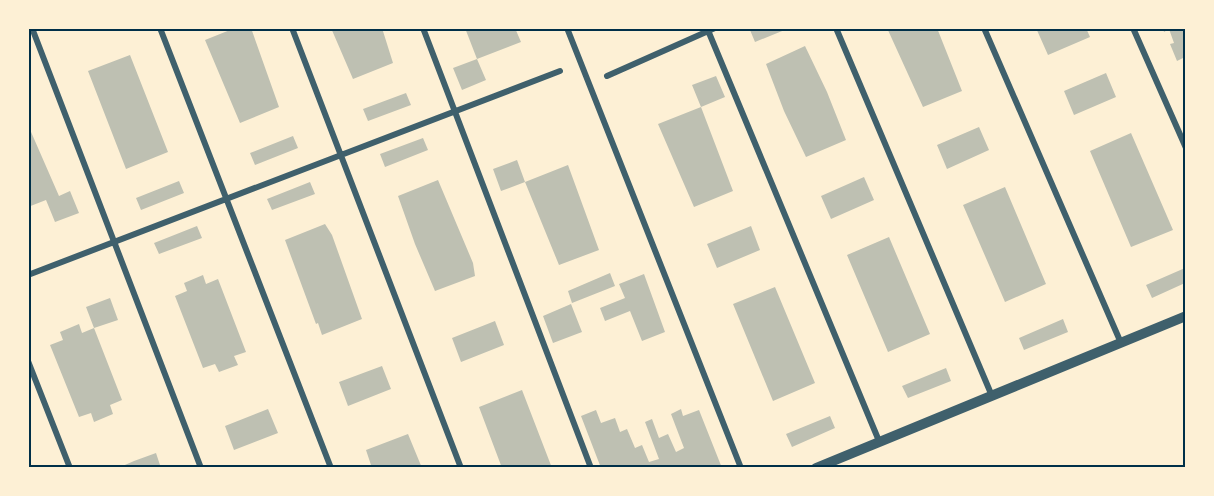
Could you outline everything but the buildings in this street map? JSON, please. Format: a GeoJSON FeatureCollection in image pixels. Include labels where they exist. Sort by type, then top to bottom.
{"type":"FeatureCollection","features":[{"type":"Feature","properties":{"kind":"street"},"geometry":{"type":"LineString","coordinates":[[32,28],[201,468]]}},
{"type":"Feature","properties":{"kind":"street"},"geometry":{"type":"LineString","coordinates":[[160,28],[331,468]]}},
{"type":"Feature","properties":{"kind":"street"},"geometry":{"type":"LineString","coordinates":[[292,28],[461,468]]}},
{"type":"Feature","properties":{"kind":"street"},"geometry":{"type":"LineString","coordinates":[[423,28],[591,468]]}},
{"type":"Feature","properties":{"kind":"street"},"geometry":{"type":"LineString","coordinates":[[567,28],[741,468]]}},
{"type":"Feature","properties":{"kind":"street"},"geometry":{"type":"LineString","coordinates":[[836,28],[992,396]]}},
{"type":"Feature","properties":{"kind":"street"},"geometry":{"type":"LineString","coordinates":[[984,28],[1120,343]]}},
{"type":"Feature","properties":{"kind":"street"},"geometry":{"type":"LineString","coordinates":[[1133,28],[1185,148]]}},
{"type":"Feature","properties":{"kind":"street"},"geometry":{"type":"LineString","coordinates":[[607,76],[710,29],[879,441]]}},
{"type":"Feature","properties":{"kind":"street"},"geometry":{"type":"LineString","coordinates":[[28,275],[560,71]]}},
{"type":"Feature","properties":{"kind":"street"},"geometry":{"type":"LineString","coordinates":[[816,468],[1185,316]]}},
{"type":"Feature","properties":{"kind":"street"},"geometry":{"type":"LineString","coordinates":[[28,361],[70,468]]}}]}
